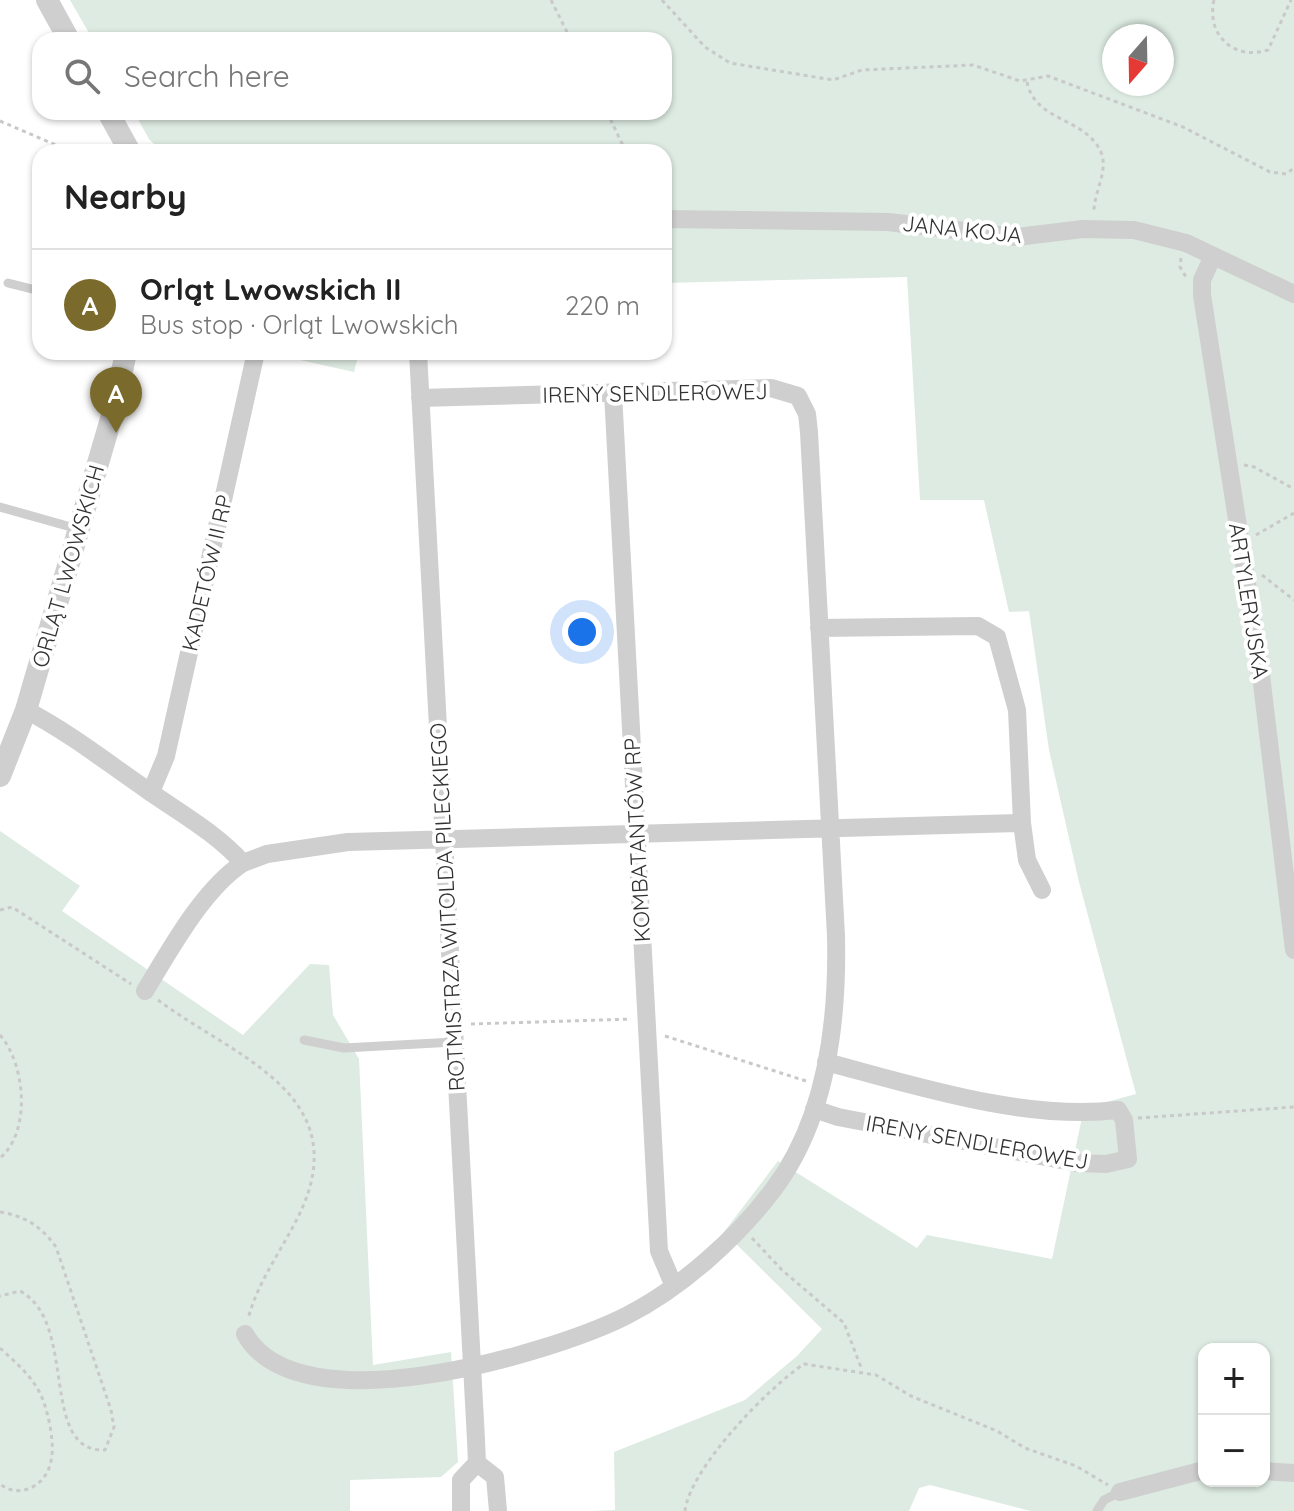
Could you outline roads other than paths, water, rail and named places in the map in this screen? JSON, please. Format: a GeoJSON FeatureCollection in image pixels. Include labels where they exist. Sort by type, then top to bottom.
{"type":"FeatureCollection","features":[{"type":"Feature","properties":{"kind":"street"},"geometry":{"type":"LineString","coordinates":[[47,0],[65,32]]}},
{"type":"Feature","properties":{"kind":"street"},"geometry":{"type":"LineString","coordinates":[[112,120],[126,144]]}},
{"type":"Feature","properties":{"kind":"street","name":"JANA KOJA"},"geometry":{"type":"LineString","coordinates":[[672,219],[888,222],[1016,237],[1108,228],[1163,236],[1294,294]]}},
{"type":"Feature","properties":{"kind":"street","name":"ARTYLERYJSKA"},"geometry":{"type":"LineString","coordinates":[[1213,256],[1202,280],[1202,295],[1269,735],[1294,950]]}},
{"type":"Feature","properties":{"kind":"street","name":"ORLĄT LWOWSKICH"},"geometry":{"type":"LineString","coordinates":[[0,776],[26,710],[115,405],[124,360]]}},
{"type":"Feature","properties":{"kind":"street","name":"KADETÓW II RP"},"geometry":{"type":"LineString","coordinates":[[151,792],[166,756],[254,360]]}},
{"type":"Feature","properties":{"kind":"street","name":"ROTMISTRZA WITOLDA PILECKIEGO"},"geometry":{"type":"LineString","coordinates":[[418,360],[477,1463],[461,1480],[461,1511]]}},
{"type":"Feature","properties":{"kind":"street","name":"IRENY SENDLEROWEJ"},"geometry":{"type":"LineString","coordinates":[[245,1334],[253,1349],[269,1360],[335,1381],[377,1381],[472,1365],[578,1337],[626,1316],[673,1284],[740,1227],[784,1173],[814,1109],[826,1062],[836,968],[809,432],[807,414],[798,396],[771,388],[420,398]]}},
{"type":"Feature","properties":{"kind":"street","name":"KOMBATANTÓW RP"},"geometry":{"type":"LineString","coordinates":[[613,393],[659,1251],[673,1284]]}},
{"type":"Feature","properties":{"kind":"street"},"geometry":{"type":"LineString","coordinates":[[819,628],[978,626],[997,637],[1017,710],[1023,790],[1022,823],[1027,860],[1042,890]]}},
{"type":"Feature","properties":{"kind":"street"},"geometry":{"type":"LineString","coordinates":[[26,710],[228,846],[243,863]]}},
{"type":"Feature","properties":{"kind":"street"},"geometry":{"type":"LineString","coordinates":[[145,991],[210,893],[227,874],[243,863],[301,847],[637,833],[1022,823]]}},
{"type":"Feature","properties":{"kind":"street","name":"IRENY SENDLEROWEJ"},"geometry":{"type":"LineString","coordinates":[[814,1109],[838,1117],[1077,1163],[1106,1164],[1128,1159],[1124,1120],[1118,1110],[1084,1114],[1045,1111],[826,1062]]}},
{"type":"Feature","properties":{"kind":"street","name":"ROTMISTRZA WITOLDA PILECKIEGO"},"geometry":{"type":"LineString","coordinates":[[477,1463],[495,1477],[498,1511]]}},
{"type":"Feature","properties":{"kind":"street"},"geometry":{"type":"LineString","coordinates":[[1270,1471],[1294,1473]]}},
{"type":"Feature","properties":{"kind":"street"},"geometry":{"type":"LineString","coordinates":[[1120,1492],[1198,1472]]}},
{"type":"Feature","properties":{"kind":"lane"},"geometry":{"type":"LineString","coordinates":[[8,283],[32,289]]}},
{"type":"Feature","properties":{"kind":"lane"},"geometry":{"type":"LineString","coordinates":[[0,507],[78,529]]}},
{"type":"Feature","properties":{"kind":"lane"},"geometry":{"type":"LineString","coordinates":[[304,1040],[344,1048],[454,1033]]}},
{"type":"Feature","properties":{"kind":"lane"},"geometry":{"type":"LineString","coordinates":[[1097,1511],[1104,1500],[1120,1492]]}},
{"type":"Feature","properties":{"kind":"place","name":"Orląt Lwowskich II"},"geometry":{"type":"Point","coordinates":[116,433]}}]}
